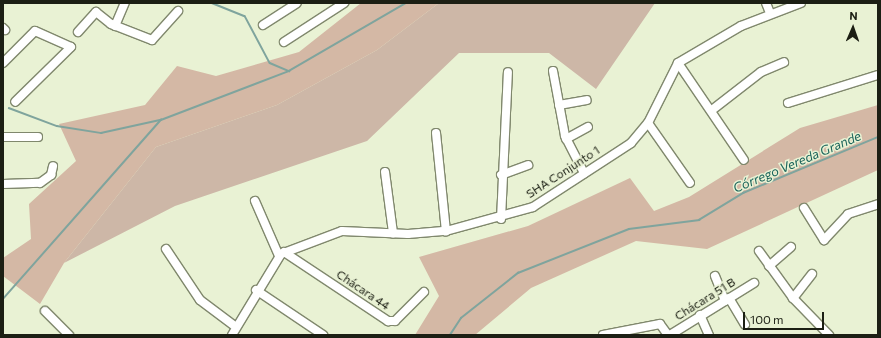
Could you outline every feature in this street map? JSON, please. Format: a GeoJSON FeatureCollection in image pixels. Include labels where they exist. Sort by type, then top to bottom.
{"type":"FeatureCollection","features":[{"type":"Feature","properties":{"kind":"street"},"geometry":{"type":"LineString","coordinates":[[115,26],[125,3]]}},
{"type":"Feature","properties":{"kind":"street"},"geometry":{"type":"LineString","coordinates":[[263,25],[298,3]]}},
{"type":"Feature","properties":{"kind":"street"},"geometry":{"type":"LineString","coordinates":[[284,42],[344,3]]}},
{"type":"Feature","properties":{"kind":"street"},"geometry":{"type":"LineString","coordinates":[[766,3],[770,13]]}},
{"type":"Feature","properties":{"kind":"street"},"geometry":{"type":"LineString","coordinates":[[744,160],[712,110],[678,63],[770,13],[801,3]]}},
{"type":"Feature","properties":{"kind":"street"},"geometry":{"type":"LineString","coordinates":[[78,32],[96,12],[115,26],[152,40],[178,11]]}},
{"type":"Feature","properties":{"kind":"street"},"geometry":{"type":"LineString","coordinates":[[3,63],[33,32],[71,48],[15,102]]}},
{"type":"Feature","properties":{"kind":"street"},"geometry":{"type":"LineString","coordinates":[[712,110],[761,72],[784,62]]}},
{"type":"Feature","properties":{"kind":"street","name":"SHA Conjunto 1"},"geometry":{"type":"LineString","coordinates":[[281,254],[342,231],[393,233],[446,231],[501,219],[533,207],[631,142],[648,123],[678,63]]}},
{"type":"Feature","properties":{"kind":"street"},"geometry":{"type":"LineString","coordinates":[[553,71],[566,139],[584,173]]}},
{"type":"Feature","properties":{"kind":"street"},"geometry":{"type":"LineString","coordinates":[[501,219],[501,175],[508,72]]}},
{"type":"Feature","properties":{"kind":"street"},"geometry":{"type":"LineString","coordinates":[[788,103],[878,74]]}},
{"type":"Feature","properties":{"kind":"street"},"geometry":{"type":"LineString","coordinates":[[559,105],[587,100]]}},
{"type":"Feature","properties":{"kind":"street"},"geometry":{"type":"LineString","coordinates":[[648,123],[690,183]]}},
{"type":"Feature","properties":{"kind":"street"},"geometry":{"type":"LineString","coordinates":[[566,139],[588,128]]}},
{"type":"Feature","properties":{"kind":"street"},"geometry":{"type":"LineString","coordinates":[[436,133],[446,231]]}},
{"type":"Feature","properties":{"kind":"street"},"geometry":{"type":"LineString","coordinates":[[3,137],[38,137]]}},
{"type":"Feature","properties":{"kind":"street"},"geometry":{"type":"LineString","coordinates":[[501,175],[528,165]]}},
{"type":"Feature","properties":{"kind":"street"},"geometry":{"type":"LineString","coordinates":[[3,184],[40,183],[51,175],[53,166]]}},
{"type":"Feature","properties":{"kind":"street"},"geometry":{"type":"LineString","coordinates":[[385,172],[393,233]]}},
{"type":"Feature","properties":{"kind":"street"},"geometry":{"type":"LineString","coordinates":[[232,335],[256,290],[281,254],[255,201]]}},
{"type":"Feature","properties":{"kind":"street"},"geometry":{"type":"LineString","coordinates":[[804,208],[824,240],[848,214],[878,204]]}},
{"type":"Feature","properties":{"kind":"street"},"geometry":{"type":"LineString","coordinates":[[769,266],[792,247]]}},
{"type":"Feature","properties":{"kind":"street"},"geometry":{"type":"LineString","coordinates":[[166,249],[200,300],[236,327]]}},
{"type":"Feature","properties":{"kind":"street"},"geometry":{"type":"LineString","coordinates":[[759,252],[793,298],[829,335]]}},
{"type":"Feature","properties":{"kind":"street","name":"Chácara 44"},"geometry":{"type":"LineString","coordinates":[[281,254],[388,321],[395,321],[424,292]]}},
{"type":"Feature","properties":{"kind":"street"},"geometry":{"type":"LineString","coordinates":[[793,298],[812,274]]}},
{"type":"Feature","properties":{"kind":"street"},"geometry":{"type":"LineString","coordinates":[[715,276],[727,299],[745,325]]}},
{"type":"Feature","properties":{"kind":"street","name":"Chácara 51 B"},"geometry":{"type":"LineString","coordinates":[[669,335],[754,283]]}},
{"type":"Feature","properties":{"kind":"street"},"geometry":{"type":"LineString","coordinates":[[256,290],[323,335]]}},
{"type":"Feature","properties":{"kind":"street"},"geometry":{"type":"LineString","coordinates":[[45,310],[69,335]]}},
{"type":"Feature","properties":{"kind":"street"},"geometry":{"type":"LineString","coordinates":[[700,315],[709,335]]}},
{"type":"Feature","properties":{"kind":"street"},"geometry":{"type":"LineString","coordinates":[[603,335],[660,324],[669,335]]}},
{"type":"Feature","properties":{"kind":"shaded area"},"geometry":{"type":"Polygon","coordinates":[[[361,3],[439,3],[377,50],[277,105],[156,147],[64,263],[40,304],[3,276],[3,258],[31,239],[29,204],[76,161],[59,124],[145,105],[177,66],[216,76],[299,52],[361,3]]]}},
{"type":"Feature","properties":{"kind":"shaded area"},"geometry":{"type":"Polygon","coordinates":[[[439,3],[655,3],[596,89],[549,53],[459,53],[367,141],[175,206],[64,263],[156,147],[277,105],[377,50],[439,3]]]}},
{"type":"Feature","properties":{"kind":"shaded area"},"geometry":{"type":"Polygon","coordinates":[[[878,105],[878,170],[707,249],[636,241],[531,288],[475,335],[415,335],[439,296],[419,257],[528,226],[630,178],[654,211],[689,197],[800,128],[878,105]]]}},
{"type":"Feature","properties":{"kind":"waterway"},"geometry":{"type":"LineString","coordinates":[[212,3],[245,16],[270,63],[289,71]]}},
{"type":"Feature","properties":{"kind":"waterway"},"geometry":{"type":"LineString","coordinates":[[3,299],[161,120],[289,71],[406,3]]}},
{"type":"Feature","properties":{"kind":"waterway"},"geometry":{"type":"LineString","coordinates":[[9,108],[57,126],[101,133],[160,120]]}},
{"type":"Feature","properties":{"kind":"waterway","name":"Córrego Vereda Grande"},"geometry":{"type":"LineString","coordinates":[[450,335],[461,318],[518,273],[629,229],[699,220],[743,193],[878,137]]}}]}
